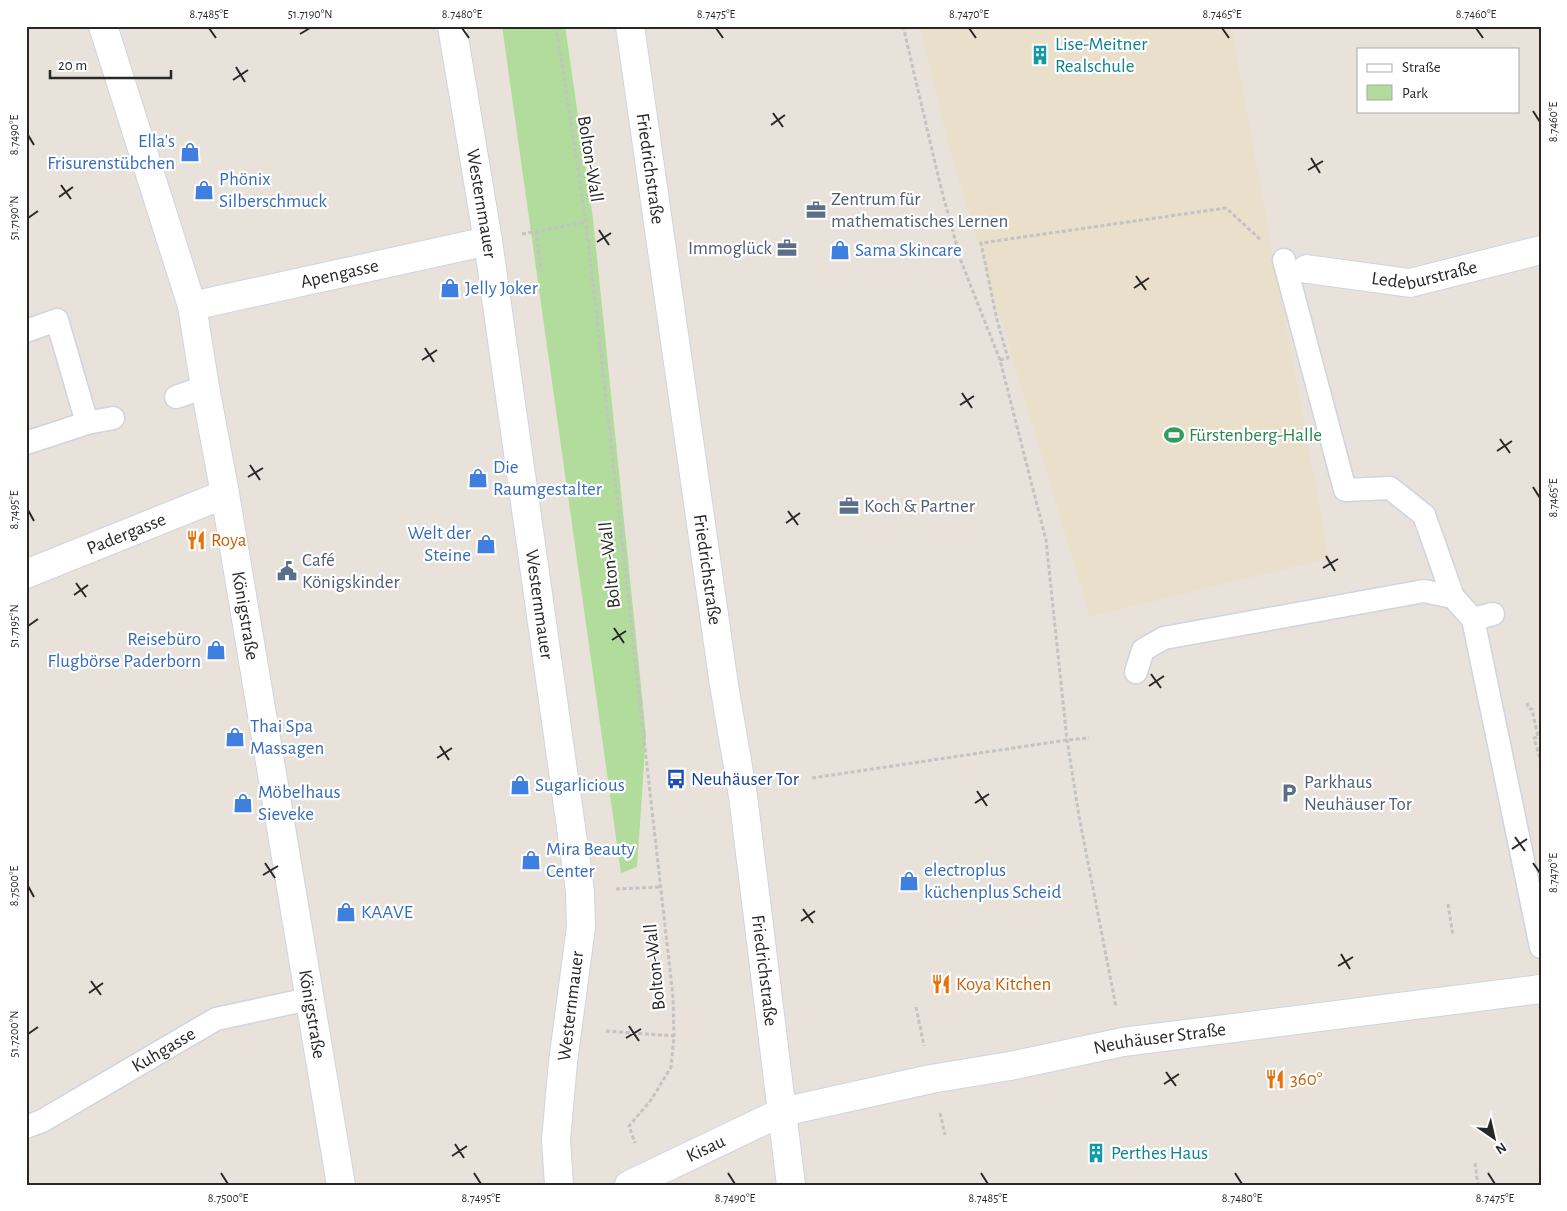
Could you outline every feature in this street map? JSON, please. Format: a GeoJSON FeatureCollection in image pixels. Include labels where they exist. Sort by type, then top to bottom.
{"type":"FeatureCollection","features":[{"type":"Feature","properties":{"kind":"street","name":"Königstraße"},"geometry":{"type":"LineString","coordinates":[[103,26],[192,306],[205,387],[226,494],[309,999],[342,1185]]}},
{"type":"Feature","properties":{"kind":"street","name":"Westernmauer"},"geometry":{"type":"LineString","coordinates":[[452,26],[488,241],[580,891],[581,927],[563,1062],[556,1140],[559,1185]]}},
{"type":"Feature","properties":{"kind":"street","name":"Friedrichstraße"},"geometry":{"type":"LineString","coordinates":[[630,26],[724,686],[743,796],[792,1185]]}},
{"type":"Feature","properties":{"kind":"street","name":"Apengasse"},"geometry":{"type":"LineString","coordinates":[[192,306],[488,241]]}},
{"type":"Feature","properties":{"kind":"street","name":"Ledeburstraße"},"geometry":{"type":"LineString","coordinates":[[1295,264],[1410,283],[1541,250]]}},
{"type":"Feature","properties":{"kind":"street","name":"Padergasse"},"geometry":{"type":"LineString","coordinates":[[26,574],[226,494]]}},
{"type":"Feature","properties":{"kind":"street","name":"Neuhäuser Straße"},"geometry":{"type":"LineString","coordinates":[[782,1112],[931,1079],[1010,1066],[1123,1042],[1541,989]]}},
{"type":"Feature","properties":{"kind":"street","name":"Kisau"},"geometry":{"type":"LineString","coordinates":[[638,1180],[782,1112]]}},
{"type":"Feature","properties":{"kind":"lane"},"geometry":{"type":"LineString","coordinates":[[1295,264],[1345,490],[1390,488],[1424,515],[1453,598]]}},
{"type":"Feature","properties":{"kind":"lane"},"geometry":{"type":"LineString","coordinates":[[26,331],[58,320],[87,423]]}},
{"type":"Feature","properties":{"kind":"lane"},"geometry":{"type":"LineString","coordinates":[[176,397],[205,387]]}},
{"type":"Feature","properties":{"kind":"lane"},"geometry":{"type":"LineString","coordinates":[[26,443],[87,423],[113,418]]}},
{"type":"Feature","properties":{"kind":"lane"},"geometry":{"type":"LineString","coordinates":[[1136,672],[1143,650],[1164,638],[1424,591],[1453,598],[1483,616],[1541,947]]}},
{"type":"Feature","properties":{"kind":"lane","name":"Kuhgasse"},"geometry":{"type":"LineString","coordinates":[[26,1127],[42,1121],[216,1018],[309,999]]}},
{"type":"Feature","properties":{"kind":"path","name":"Bolton-Wall"},"geometry":{"type":"LineString","coordinates":[[556,26],[586,222],[673,997],[674,1036],[671,1067],[651,1100],[629,1126],[638,1180]]}},
{"type":"Feature","properties":{"kind":"path"},"geometry":{"type":"LineString","coordinates":[[903,26],[941,188],[961,261],[1000,360],[1046,540],[1067,740],[1078,816],[1123,1042]]}},
{"type":"Feature","properties":{"kind":"path"},"geometry":{"type":"LineString","coordinates":[[1000,360],[1008,358],[997,320],[981,243],[1226,208],[1295,264]]}},
{"type":"Feature","properties":{"kind":"path"},"geometry":{"type":"LineString","coordinates":[[488,241],[586,222]]}},
{"type":"Feature","properties":{"kind":"path"},"geometry":{"type":"LineString","coordinates":[[536,231],[541,271]]}},
{"type":"Feature","properties":{"kind":"path"},"geometry":{"type":"LineString","coordinates":[[1527,703],[1528,709],[1532,708],[1538,737],[1534,738],[1541,762]]}},
{"type":"Feature","properties":{"kind":"path"},"geometry":{"type":"LineString","coordinates":[[812,778],[1089,738]]}},
{"type":"Feature","properties":{"kind":"path"},"geometry":{"type":"LineString","coordinates":[[580,891],[660,887]]}},
{"type":"Feature","properties":{"kind":"path"},"geometry":{"type":"LineString","coordinates":[[1448,904],[1453,936]]}},
{"type":"Feature","properties":{"kind":"path"},"geometry":{"type":"LineString","coordinates":[[916,1007],[926,1054]]}},
{"type":"Feature","properties":{"kind":"path"},"geometry":{"type":"LineString","coordinates":[[606,1031],[674,1036]]}},
{"type":"Feature","properties":{"kind":"path"},"geometry":{"type":"LineString","coordinates":[[939,1111],[945,1135]]}},
{"type":"Feature","properties":{"kind":"path"},"geometry":{"type":"LineString","coordinates":[[1475,1163],[1478,1185]]}},
{"type":"Feature","properties":{"kind":"shaded area"},"geometry":{"type":"Polygon","coordinates":[[[920,26],[1231,26],[1329,558],[1090,617],[948,143],[920,26]]]}},
{"type":"Feature","properties":{"kind":"green space"},"geometry":{"type":"Polygon","coordinates":[[[502,26],[565,26],[593,219],[646,735],[637,867],[621,873],[502,26]]]}},
{"type":"Feature","properties":{"kind":"place","name":"Lise-Meitner Realschule"},"geometry":{"type":"Point","coordinates":[1040,55]}},
{"type":"Feature","properties":{"kind":"place","name":"Ella's Frisurenstübchen"},"geometry":{"type":"Point","coordinates":[190,152]}},
{"type":"Feature","properties":{"kind":"place","name":"Phönix Silberschmuck"},"geometry":{"type":"Point","coordinates":[204,190]}},
{"type":"Feature","properties":{"kind":"place","name":"Zentrum für mathematisches Lernen"},"geometry":{"type":"Point","coordinates":[816,210]}},
{"type":"Feature","properties":{"kind":"place","name":"Immoglück"},"geometry":{"type":"Point","coordinates":[787,248]}},
{"type":"Feature","properties":{"kind":"place","name":"Sama Skincare"},"geometry":{"type":"Point","coordinates":[840,250]}},
{"type":"Feature","properties":{"kind":"place","name":"Jelly Joker"},"geometry":{"type":"Point","coordinates":[450,288]}},
{"type":"Feature","properties":{"kind":"place","name":"Fürstenberg-Halle"},"geometry":{"type":"Point","coordinates":[1174,435]}},
{"type":"Feature","properties":{"kind":"place","name":"Die Raumgestalter"},"geometry":{"type":"Point","coordinates":[478,478]}},
{"type":"Feature","properties":{"kind":"place","name":"Koch & Partner"},"geometry":{"type":"Point","coordinates":[849,506]}},
{"type":"Feature","properties":{"kind":"place","name":"Roya"},"geometry":{"type":"Point","coordinates":[196,540]}},
{"type":"Feature","properties":{"kind":"place","name":"Welt der Steine"},"geometry":{"type":"Point","coordinates":[486,544]}},
{"type":"Feature","properties":{"kind":"place","name":"Café Königskinder"},"geometry":{"type":"Point","coordinates":[287,571]}},
{"type":"Feature","properties":{"kind":"place","name":"Reisebüro Flugbörse Paderborn"},"geometry":{"type":"Point","coordinates":[216,650]}},
{"type":"Feature","properties":{"kind":"place","name":"Thai Spa Massagen"},"geometry":{"type":"Point","coordinates":[235,737]}},
{"type":"Feature","properties":{"kind":"place","name":"Neuhäuser Tor"},"geometry":{"type":"Point","coordinates":[676,779]}},
{"type":"Feature","properties":{"kind":"place","name":"Sugarlicious"},"geometry":{"type":"Point","coordinates":[520,785]}},
{"type":"Feature","properties":{"kind":"place","name":"Parkhaus Neuhäuser Tor"},"geometry":{"type":"Point","coordinates":[1289,793]}},
{"type":"Feature","properties":{"kind":"place","name":"Möbelhaus Sieveke"},"geometry":{"type":"Point","coordinates":[243,803]}},
{"type":"Feature","properties":{"kind":"place","name":"Mira Beauty Center"},"geometry":{"type":"Point","coordinates":[531,860]}},
{"type":"Feature","properties":{"kind":"place","name":"electroplus küchenplus Scheid"},"geometry":{"type":"Point","coordinates":[909,881]}},
{"type":"Feature","properties":{"kind":"place","name":"KAAVE"},"geometry":{"type":"Point","coordinates":[346,912]}},
{"type":"Feature","properties":{"kind":"place","name":"Koya Kitchen"},"geometry":{"type":"Point","coordinates":[941,984]}},
{"type":"Feature","properties":{"kind":"place","name":"360°"},"geometry":{"type":"Point","coordinates":[1275,1079]}},
{"type":"Feature","properties":{"kind":"place","name":"Perthes Haus"},"geometry":{"type":"Point","coordinates":[1096,1153]}}]}
